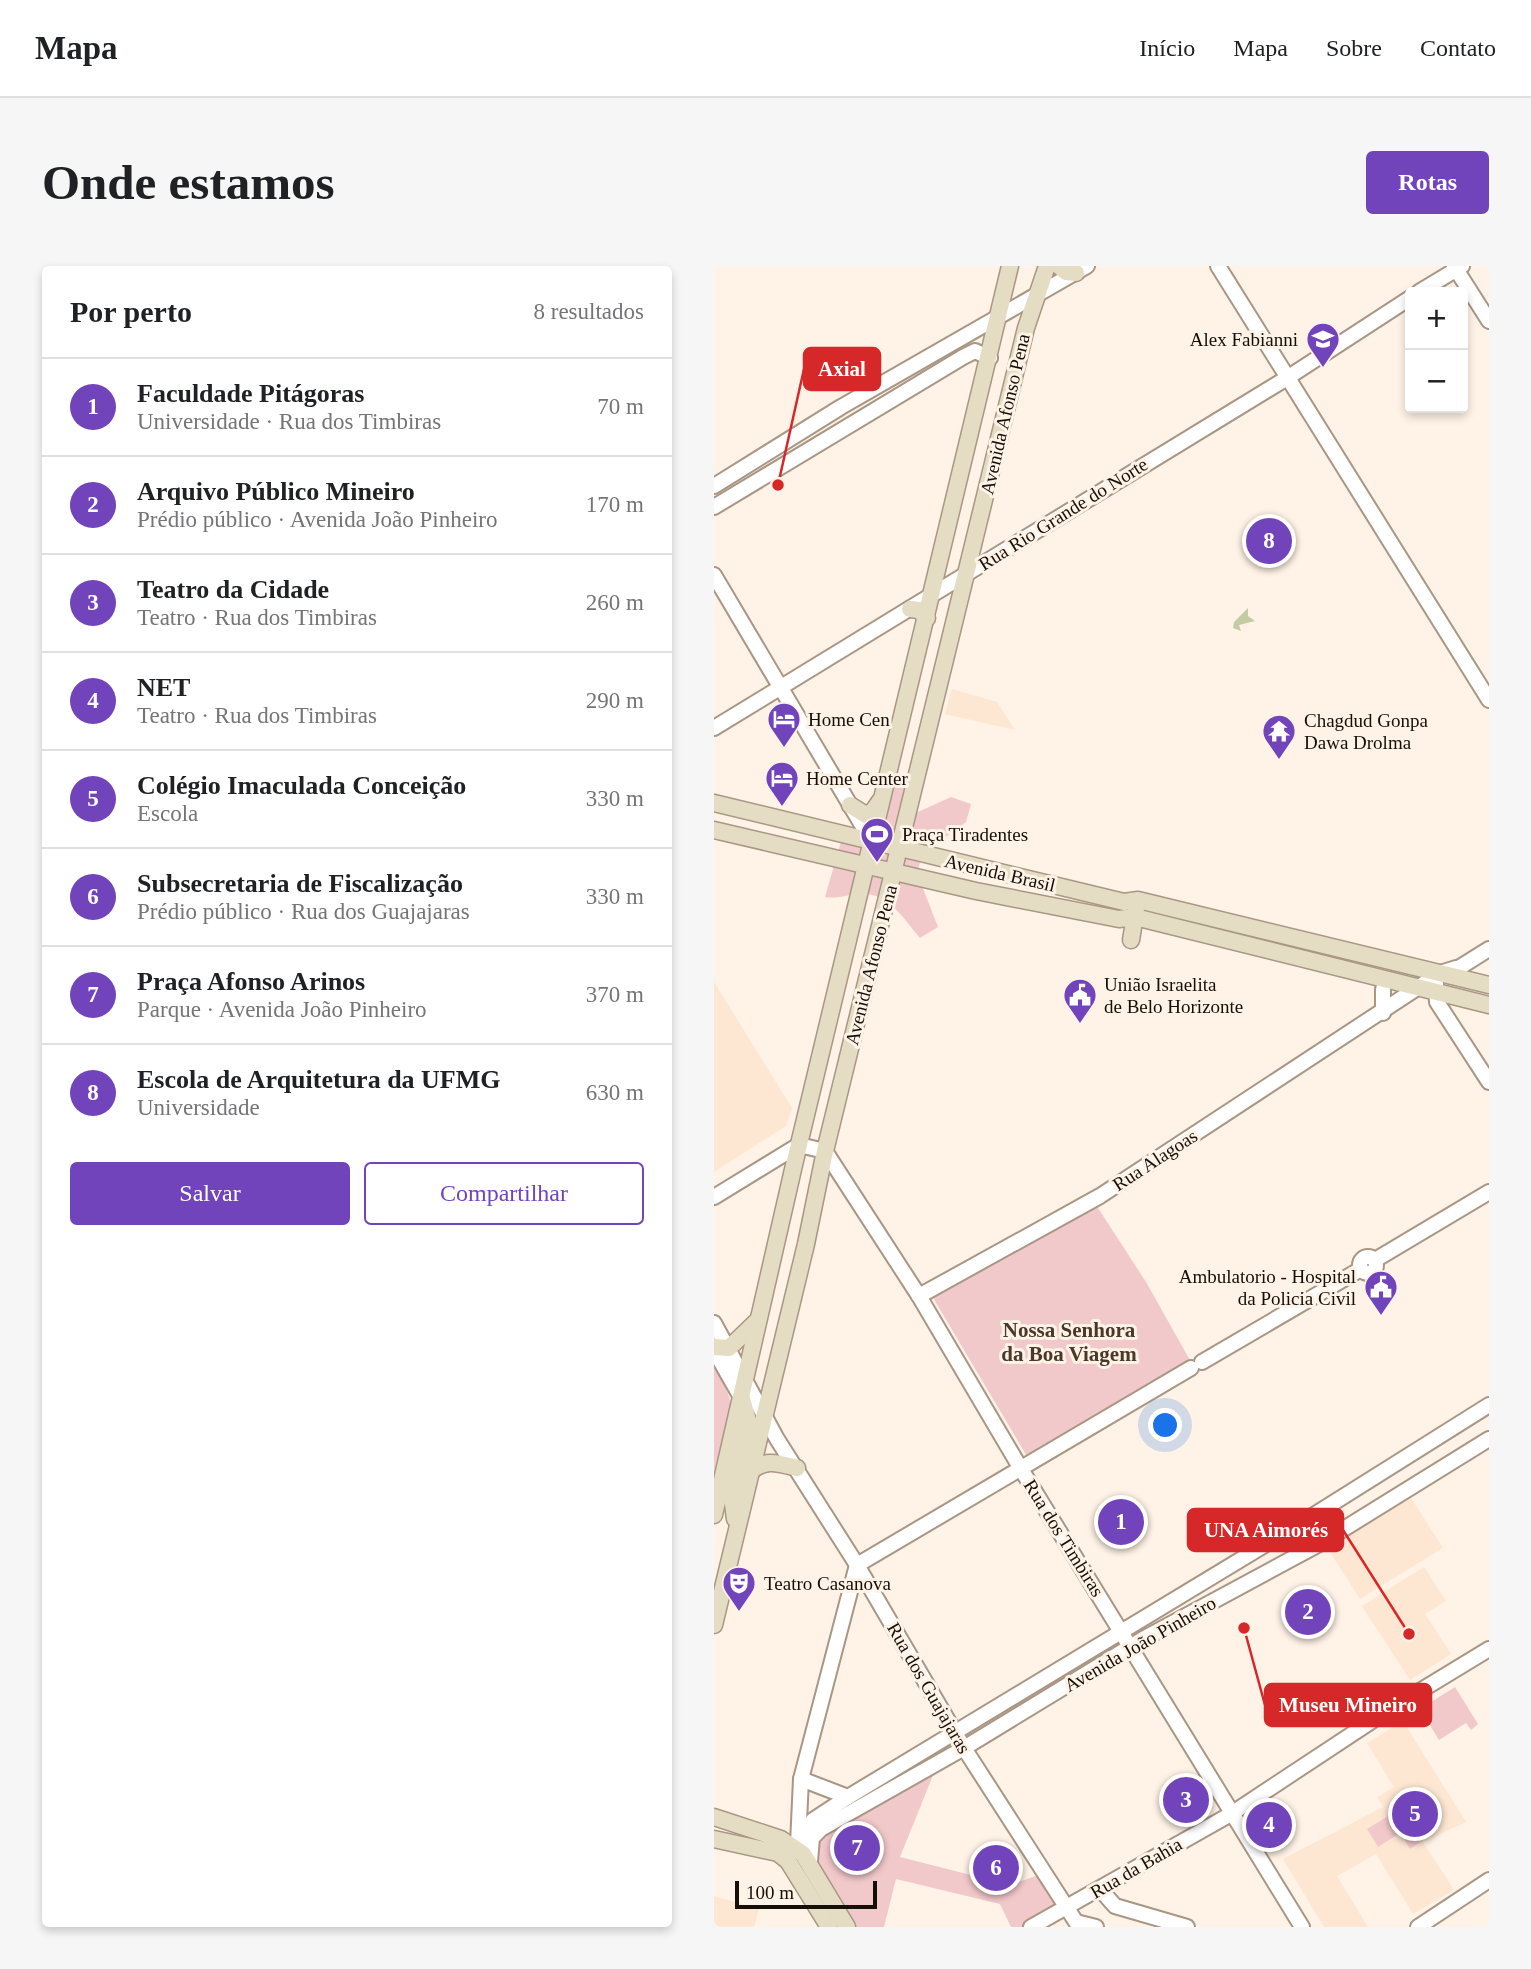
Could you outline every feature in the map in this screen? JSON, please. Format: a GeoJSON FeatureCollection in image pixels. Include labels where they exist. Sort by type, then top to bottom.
{"type":"FeatureCollection","features":[{"type":"Feature","properties":{"kind":"main road","name":"Avenida Afonso Pena"},"geometry":{"type":"LineString","coordinates":[[714,1515],[880,801],[927,618],[1010,266]]}},
{"type":"Feature","properties":{"kind":"main road","name":"Avenida Afonso Pena"},"geometry":{"type":"LineString","coordinates":[[714,1625],[806,1244],[825,1151],[1026,328],[1046,266]]}},
{"type":"Feature","properties":{"kind":"main road"},"geometry":{"type":"LineString","coordinates":[[1059,266],[1066,272],[1082,269]]}},
{"type":"Feature","properties":{"kind":"main road"},"geometry":{"type":"LineString","coordinates":[[910,609],[919,610],[927,618]]}},
{"type":"Feature","properties":{"kind":"main road"},"geometry":{"type":"LineString","coordinates":[[850,805],[866,815],[873,811],[880,801]]}},
{"type":"Feature","properties":{"kind":"main road","name":"Avenida Brasil"},"geometry":{"type":"LineString","coordinates":[[714,803],[899,849],[1130,919],[1383,989],[1489,985]]}},
{"type":"Feature","properties":{"kind":"main road","name":"Avenida Brasil"},"geometry":{"type":"LineString","coordinates":[[714,830],[866,866],[1489,995]]}},
{"type":"Feature","properties":{"kind":"main road","name":"Avenida Brasil"},"geometry":{"type":"LineString","coordinates":[[1130,919],[1138,900],[1436,985],[1489,1005]]}},
{"type":"Feature","properties":{"kind":"main road","name":"Avenida Brasil"},"geometry":{"type":"LineString","coordinates":[[1436,985],[1489,1016]]}},
{"type":"Feature","properties":{"kind":"main road"},"geometry":{"type":"LineString","coordinates":[[719,1348],[758,1320]]}},
{"type":"Feature","properties":{"kind":"main road"},"geometry":{"type":"LineString","coordinates":[[745,1381],[769,1390]]}},
{"type":"Feature","properties":{"kind":"main road"},"geometry":{"type":"LineString","coordinates":[[737,1532],[732,1496],[749,1424],[742,1399]]}},
{"type":"Feature","properties":{"kind":"main road"},"geometry":{"type":"LineString","coordinates":[[749,1474],[757,1465],[771,1462],[797,1468]]}},
{"type":"Feature","properties":{"kind":"main road"},"geometry":{"type":"LineString","coordinates":[[714,1817],[768,1834],[801,1861],[847,1927]]}},
{"type":"Feature","properties":{"kind":"main road"},"geometry":{"type":"LineString","coordinates":[[714,1839],[778,1853],[801,1861],[829,1927]]}},
{"type":"Feature","properties":{"kind":"street"},"geometry":{"type":"LineString","coordinates":[[1218,266],[1489,700]]}},
{"type":"Feature","properties":{"kind":"street"},"geometry":{"type":"LineString","coordinates":[[1427,287],[1458,267],[1489,321]]}},
{"type":"Feature","properties":{"kind":"street"},"geometry":{"type":"LineString","coordinates":[[714,486],[953,341],[1082,269]]}},
{"type":"Feature","properties":{"kind":"street","name":"Rua Rio Grande do Norte"},"geometry":{"type":"LineString","coordinates":[[714,728],[1287,378],[1405,301]]}},
{"type":"Feature","properties":{"kind":"street"},"geometry":{"type":"LineString","coordinates":[[953,341],[963,357]]}},
{"type":"Feature","properties":{"kind":"street"},"geometry":{"type":"LineString","coordinates":[[714,507],[963,357],[975,351],[990,358]]}},
{"type":"Feature","properties":{"kind":"street"},"geometry":{"type":"LineString","coordinates":[[714,576],[872,842]]}},
{"type":"Feature","properties":{"kind":"street","name":"Rua Alagoas"},"geometry":{"type":"LineString","coordinates":[[919,1296],[1100,1196],[1383,1013],[1436,985],[1489,949]]}},
{"type":"Feature","properties":{"kind":"street"},"geometry":{"type":"LineString","coordinates":[[1436,985],[1489,1082]]}},
{"type":"Feature","properties":{"kind":"street"},"geometry":{"type":"LineString","coordinates":[[1383,989],[1383,1013]]}},
{"type":"Feature","properties":{"kind":"street"},"geometry":{"type":"LineString","coordinates":[[714,1197],[799,1145],[825,1151]]}},
{"type":"Feature","properties":{"kind":"street","name":"Rua dos Timbiras"},"geometry":{"type":"LineString","coordinates":[[825,1151],[919,1296],[1021,1469],[1302,1927]]}},
{"type":"Feature","properties":{"kind":"street"},"geometry":{"type":"LineString","coordinates":[[801,1861],[801,1779],[857,1565],[1361,1269],[1363,1258],[1376,1260],[1489,1192]]}},
{"type":"Feature","properties":{"kind":"street"},"geometry":{"type":"LineString","coordinates":[[714,1323],[719,1348],[742,1399]]}},
{"type":"Feature","properties":{"kind":"street","name":"Rua dos Guajajaras"},"geometry":{"type":"LineString","coordinates":[[719,1348],[745,1381],[964,1748],[1066,1907],[1076,1922],[1096,1927]]}},
{"type":"Feature","properties":{"kind":"street","name":"Avenida João Pinheiro"},"geometry":{"type":"LineString","coordinates":[[768,1834],[803,1826],[1489,1405]]}},
{"type":"Feature","properties":{"kind":"street","name":"Avenida João Pinheiro"},"geometry":{"type":"LineString","coordinates":[[801,1861],[812,1838],[821,1829],[964,1748],[1131,1647],[1321,1543],[1489,1439]]}},
{"type":"Feature","properties":{"kind":"street","name":"Rua da Bahia"},"geometry":{"type":"LineString","coordinates":[[1031,1927],[1231,1814],[1387,1711],[1489,1649]]}},
{"type":"Feature","properties":{"kind":"street"},"geometry":{"type":"LineString","coordinates":[[801,1779],[848,1797]]}},
{"type":"Feature","properties":{"kind":"street"},"geometry":{"type":"LineString","coordinates":[[1418,1927],[1489,1880]]}},
{"type":"Feature","properties":{"kind":"street"},"geometry":{"type":"LineString","coordinates":[[1100,1889],[1115,1906],[1187,1927]]}},
{"type":"Feature","properties":{"kind":"shaded area"},"geometry":{"type":"Polygon","coordinates":[[[1248,608],[1248,616],[1255,621],[1239,625],[1241,631],[1233,628],[1234,622],[1248,608]]]}},
{"type":"Feature","properties":{"kind":"shaded area"},"geometry":{"type":"Polygon","coordinates":[[[952,689],[997,702],[1015,730],[945,714],[952,689]]]}},
{"type":"Feature","properties":{"kind":"shaded area","name":"Praça Tiradentes"},"geometry":{"type":"Polygon","coordinates":[[[886,778],[913,786],[909,816],[951,797],[971,804],[966,822],[922,855],[917,873],[938,927],[920,938],[894,908],[878,897],[859,894],[825,897],[843,835],[872,842],[886,778]]]}},
{"type":"Feature","properties":{"kind":"shaded area"},"geometry":{"type":"Polygon","coordinates":[[[714,982],[792,1108],[786,1126],[714,1172],[714,982]]]}},
{"type":"Feature","properties":{"kind":"shaded area"},"geometry":{"type":"Polygon","coordinates":[[[1087,1200],[1098,1208],[1146,1282],[1191,1362],[1031,1463],[929,1291],[1087,1200]]]}},
{"type":"Feature","properties":{"kind":"shaded area"},"geometry":{"type":"Polygon","coordinates":[[[714,1368],[726,1388],[731,1413],[726,1445],[720,1449],[714,1471],[714,1368]]]}},
{"type":"Feature","properties":{"kind":"shaded area"},"geometry":{"type":"Polygon","coordinates":[[[1411,1498],[1443,1548],[1360,1599],[1328,1549],[1411,1498]]]}},
{"type":"Feature","properties":{"kind":"shaded area"},"geometry":{"type":"Polygon","coordinates":[[[1424,1567],[1446,1601],[1425,1614],[1451,1654],[1410,1680],[1362,1606],[1424,1567]]]}},
{"type":"Feature","properties":{"kind":"shaded area"},"geometry":{"type":"Polygon","coordinates":[[[1455,1687],[1478,1724],[1471,1730],[1466,1723],[1439,1740],[1420,1709],[1455,1687]]]}},
{"type":"Feature","properties":{"kind":"shaded area"},"geometry":{"type":"Polygon","coordinates":[[[1403,1721],[1466,1822],[1423,1842],[1454,1890],[1413,1914],[1376,1854],[1337,1876],[1368,1927],[1324,1927],[1283,1859],[1383,1807],[1377,1797],[1394,1787],[1367,1743],[1403,1721]]]}},
{"type":"Feature","properties":{"kind":"shaded area"},"geometry":{"type":"Polygon","coordinates":[[[938,1763],[900,1857],[1010,1885],[1044,1873],[1066,1907],[1031,1927],[1011,1927],[1000,1904],[896,1879],[884,1927],[848,1927],[816,1871],[812,1838],[938,1763]]]}},
{"type":"Feature","properties":{"kind":"shaded area"},"geometry":{"type":"Polygon","coordinates":[[[1405,1806],[1416,1823],[1378,1847],[1367,1829],[1405,1806]]]}},
{"type":"Feature","properties":{"kind":"shaded area"},"geometry":{"type":"Polygon","coordinates":[[[1425,1823],[1432,1834],[1410,1849],[1403,1837],[1425,1823]]]}},
{"type":"Feature","properties":{"kind":"shaded area"},"geometry":{"type":"Polygon","coordinates":[[[714,1896],[759,1909],[754,1927],[714,1927],[714,1896]]]}},
{"type":"Feature","properties":{"kind":"place","name":"Alex Fabianni"},"geometry":{"type":"Point","coordinates":[1323,369]}},
{"type":"Feature","properties":{"kind":"place","name":"Axial"},"geometry":{"type":"Point","coordinates":[778,485]}},
{"type":"Feature","properties":{"kind":"place","name":"Escola de Arquitetura da UFMG"},"geometry":{"type":"Point","coordinates":[1269,541]}},
{"type":"Feature","properties":{"kind":"place","name":"Home Cen"},"geometry":{"type":"Point","coordinates":[784,749]}},
{"type":"Feature","properties":{"kind":"place","name":"Chagdud Gonpa Dawa Drolma"},"geometry":{"type":"Point","coordinates":[1279,761]}},
{"type":"Feature","properties":{"kind":"place","name":"Home Center"},"geometry":{"type":"Point","coordinates":[782,808]}},
{"type":"Feature","properties":{"kind":"place","name":"Praça Tiradentes"},"geometry":{"type":"Point","coordinates":[877,864]}},
{"type":"Feature","properties":{"kind":"place","name":"União Israelita de Belo Horizonte"},"geometry":{"type":"Point","coordinates":[1080,1025]}},
{"type":"Feature","properties":{"kind":"place","name":"Ambulatorio - Hospital da Policia Civil"},"geometry":{"type":"Point","coordinates":[1381,1317]}},
{"type":"Feature","properties":{"kind":"place","name":"Faculdade Pitágoras"},"geometry":{"type":"Point","coordinates":[1121,1522]}},
{"type":"Feature","properties":{"kind":"place","name":"Arquivo Público Mineiro"},"geometry":{"type":"Point","coordinates":[1308,1612]}},
{"type":"Feature","properties":{"kind":"place","name":"Teatro Casanova"},"geometry":{"type":"Point","coordinates":[739,1613]}},
{"type":"Feature","properties":{"kind":"place","name":"Museu Mineiro"},"geometry":{"type":"Point","coordinates":[1244,1628]}},
{"type":"Feature","properties":{"kind":"place","name":"UNA Aimorés"},"geometry":{"type":"Point","coordinates":[1409,1634]}},
{"type":"Feature","properties":{"kind":"place","name":"Teatro da Cidade"},"geometry":{"type":"Point","coordinates":[1186,1800]}},
{"type":"Feature","properties":{"kind":"place","name":"Colégio Imaculada Conceição"},"geometry":{"type":"Point","coordinates":[1415,1814]}},
{"type":"Feature","properties":{"kind":"place","name":"NET"},"geometry":{"type":"Point","coordinates":[1269,1825]}},
{"type":"Feature","properties":{"kind":"place","name":"Praça Afonso Arinos"},"geometry":{"type":"Point","coordinates":[857,1848]}},
{"type":"Feature","properties":{"kind":"place","name":"Subsecretaria de Fiscalização"},"geometry":{"type":"Point","coordinates":[996,1868]}},
{"type":"Feature","properties":{"kind":"district","name":"Nossa Senhora da Boa Viagem"},"geometry":{"type":"Point","coordinates":[1069,1342]}}]}
